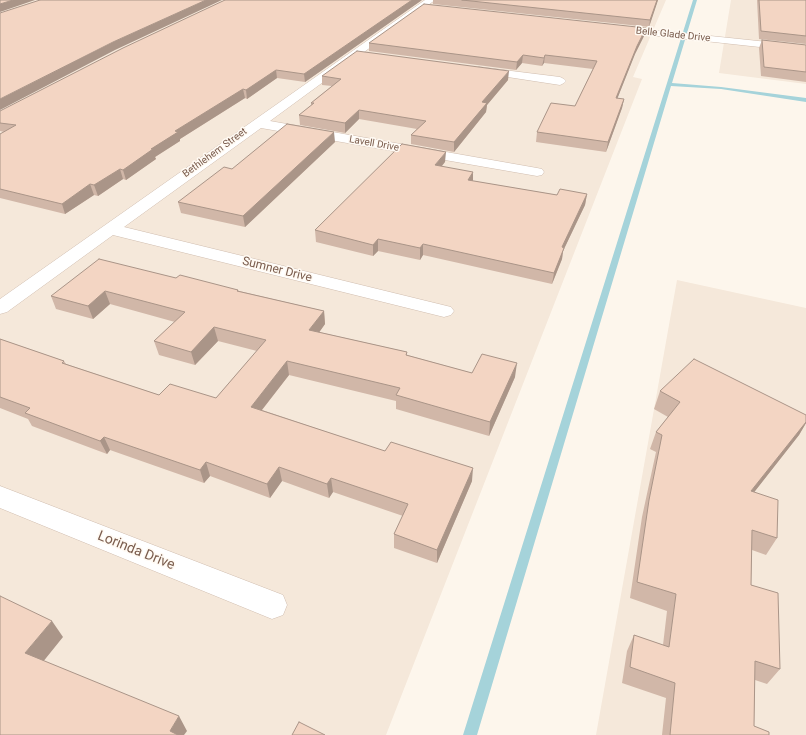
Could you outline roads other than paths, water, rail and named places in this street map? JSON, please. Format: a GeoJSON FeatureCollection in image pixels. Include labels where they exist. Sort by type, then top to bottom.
{"type":"FeatureCollection","features":[{"type":"Feature","properties":{"kind":"street","name":"Bethlehem Street"},"geometry":{"type":"LineString","coordinates":[[0,308],[355,54],[430,6]]}},
{"type":"Feature","properties":{"kind":"street","name":"Belle Glade Drive"},"geometry":{"type":"LineString","coordinates":[[602,27],[806,49]]}},
{"type":"Feature","properties":{"kind":"street"},"geometry":{"type":"LineString","coordinates":[[355,54],[375,57]]}},
{"type":"Feature","properties":{"kind":"street"},"geometry":{"type":"LineString","coordinates":[[467,69],[560,81]]}},
{"type":"Feature","properties":{"kind":"street","name":"Lavell Drive"},"geometry":{"type":"LineString","coordinates":[[257,123],[537,172]]}},
{"type":"Feature","properties":{"kind":"street","name":"Sumner Drive"},"geometry":{"type":"LineString","coordinates":[[110,229],[444,311]]}},
{"type":"Feature","properties":{"kind":"street","name":"Lorinda Drive"},"geometry":{"type":"LineString","coordinates":[[0,497],[272,605]]}},
{"type":"Feature","properties":{"kind":"waterway"},"geometry":{"type":"LineString","coordinates":[[669,84],[695,0]]}},
{"type":"Feature","properties":{"kind":"waterway"},"geometry":{"type":"LineString","coordinates":[[470,735],[669,84]]}},
{"type":"Feature","properties":{"kind":"waterway"},"geometry":{"type":"LineString","coordinates":[[669,84],[721,88],[806,100]]}}]}
